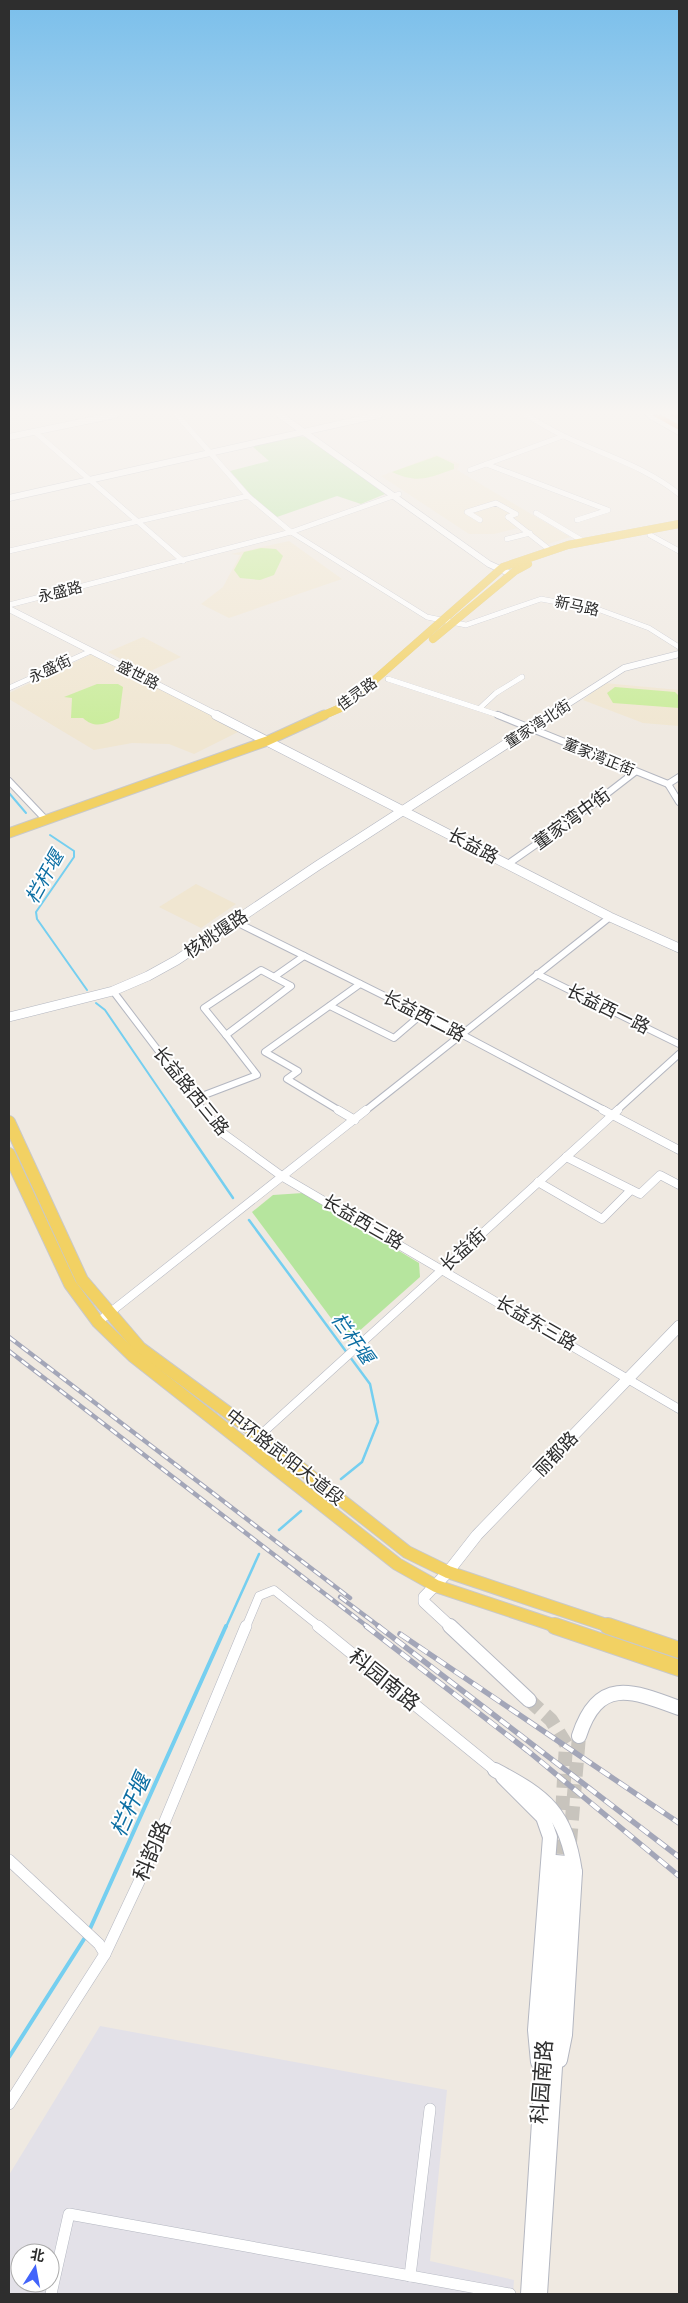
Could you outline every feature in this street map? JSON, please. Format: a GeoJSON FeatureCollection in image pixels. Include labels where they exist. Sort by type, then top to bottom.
{"type":"FeatureCollection","features":[{"type":"Feature","properties":{"kind":"main road","name":"佳灵路"},"geometry":{"type":"LineString","coordinates":[[9,833],[271,743],[345,706],[502,569],[550,550],[582,541],[679,524]]}},
{"type":"Feature","properties":{"kind":"main road","name":"佳灵路"},"geometry":{"type":"LineString","coordinates":[[9,841],[271,743],[352,708],[451,623],[513,573],[537,559],[558,552],[679,530]]}},
{"type":"Feature","properties":{"kind":"main road","name":"中环路武阳大道段"},"geometry":{"type":"LineString","coordinates":[[9,1122],[82,1280],[140,1348],[260,1436],[407,1552],[448,1572],[679,1650]]}},
{"type":"Feature","properties":{"kind":"main road","name":"中环路武阳大道段"},"geometry":{"type":"LineString","coordinates":[[9,1154],[70,1284],[98,1322],[133,1356],[397,1564],[436,1586],[679,1668]]}},
{"type":"Feature","properties":{"kind":"street"},"geometry":{"type":"LineString","coordinates":[[9,551],[132,522]]}},
{"type":"Feature","properties":{"kind":"street"},"geometry":{"type":"LineString","coordinates":[[140,522],[183,561]]}},
{"type":"Feature","properties":{"kind":"street","name":"新马路"},"geometry":{"type":"LineString","coordinates":[[280,522],[291,532],[427,617],[466,625],[541,599],[600,610],[649,628],[679,647]]}},
{"type":"Feature","properties":{"kind":"street","name":"永盛路"},"geometry":{"type":"LineString","coordinates":[[9,607],[291,532],[318,522]]}},
{"type":"Feature","properties":{"kind":"street"},"geometry":{"type":"LineString","coordinates":[[436,522],[502,569],[513,573]]}},
{"type":"Feature","properties":{"kind":"street"},"geometry":{"type":"LineString","coordinates":[[515,522],[550,550]]}},
{"type":"Feature","properties":{"kind":"street"},"geometry":{"type":"LineString","coordinates":[[550,522],[582,541]]}},
{"type":"Feature","properties":{"kind":"street"},"geometry":{"type":"LineString","coordinates":[[507,539],[530,533]]}},
{"type":"Feature","properties":{"kind":"street"},"geometry":{"type":"LineString","coordinates":[[650,535],[679,551]]}},
{"type":"Feature","properties":{"kind":"street","name":"盛世路"},"geometry":{"type":"LineString","coordinates":[[9,607],[271,743]]}},
{"type":"Feature","properties":{"kind":"street","name":"永盛街"},"geometry":{"type":"LineString","coordinates":[[9,688],[91,651]]}},
{"type":"Feature","properties":{"kind":"street","name":"董家湾北街"},"geometry":{"type":"LineString","coordinates":[[404,810],[624,668],[679,654]]}},
{"type":"Feature","properties":{"kind":"street"},"geometry":{"type":"LineString","coordinates":[[480,708],[496,693],[522,677]]}},
{"type":"Feature","properties":{"kind":"street","name":"董家湾正街"},"geometry":{"type":"LineString","coordinates":[[388,679],[480,708],[668,784]]}},
{"type":"Feature","properties":{"kind":"street","name":"长益路"},"geometry":{"type":"LineString","coordinates":[[271,743],[610,917],[679,948]]}},
{"type":"Feature","properties":{"kind":"street","name":"董家湾中街"},"geometry":{"type":"LineString","coordinates":[[508,864],[591,806],[635,772]]}},
{"type":"Feature","properties":{"kind":"street"},"geometry":{"type":"LineString","coordinates":[[679,777],[668,784],[679,802]]}},
{"type":"Feature","properties":{"kind":"street"},"geometry":{"type":"LineString","coordinates":[[9,781],[46,820]]}},
{"type":"Feature","properties":{"kind":"street","name":"核桃堰路"},"geometry":{"type":"LineString","coordinates":[[9,1017],[113,991],[148,976],[177,960],[404,810]]}},
{"type":"Feature","properties":{"kind":"street"},"geometry":{"type":"LineString","coordinates":[[98,1322],[356,1120],[461,1034],[610,917]]}},
{"type":"Feature","properties":{"kind":"street","name":"长益西二路"},"geometry":{"type":"LineString","coordinates":[[234,921],[461,1034],[679,1150]]}},
{"type":"Feature","properties":{"kind":"street"},"geometry":{"type":"LineString","coordinates":[[274,977],[304,956]]}},
{"type":"Feature","properties":{"kind":"street"},"geometry":{"type":"LineString","coordinates":[[194,1099],[257,1075],[204,1008],[261,970],[292,986],[226,1035]]}},
{"type":"Feature","properties":{"kind":"street","name":"长益西一路"},"geometry":{"type":"LineString","coordinates":[[537,974],[679,1044]]}},
{"type":"Feature","properties":{"kind":"street"},"geometry":{"type":"LineString","coordinates":[[356,1120],[287,1079],[298,1071],[265,1052],[360,984]]}},
{"type":"Feature","properties":{"kind":"street","name":"长益路西三路"},"geometry":{"type":"LineString","coordinates":[[113,991],[194,1099],[231,1140],[283,1176]]}},
{"type":"Feature","properties":{"kind":"street"},"geometry":{"type":"LineString","coordinates":[[330,1006],[394,1038],[422,1014]]}},
{"type":"Feature","properties":{"kind":"street","name":"长益街"},"geometry":{"type":"LineString","coordinates":[[248,1446],[679,1054]]}},
{"type":"Feature","properties":{"kind":"street"},"geometry":{"type":"LineString","coordinates":[[566,1157],[640,1194],[660,1175],[679,1185]]}},
{"type":"Feature","properties":{"kind":"street","name":"长益西三路"},"geometry":{"type":"LineString","coordinates":[[283,1176],[442,1268]]}},
{"type":"Feature","properties":{"kind":"street"},"geometry":{"type":"LineString","coordinates":[[538,1182],[602,1219],[631,1190]]}},
{"type":"Feature","properties":{"kind":"street","name":"长益东三路"},"geometry":{"type":"LineString","coordinates":[[442,1268],[679,1408]]}},
{"type":"Feature","properties":{"kind":"street","name":"丽都路"},"geometry":{"type":"LineString","coordinates":[[529,1700],[424,1602],[424,1597],[448,1572],[477,1535],[679,1326]]}},
{"type":"Feature","properties":{"kind":"street","name":"科园南路"},"geometry":{"type":"LineString","coordinates":[[274,1590],[495,1770]]}},
{"type":"Feature","properties":{"kind":"street","name":"科韵路"},"geometry":{"type":"LineString","coordinates":[[9,2104],[105,1954],[145,1870],[259,1596],[274,1590]]}},
{"type":"Feature","properties":{"kind":"street"},"geometry":{"type":"LineString","coordinates":[[579,1736],[583,1718],[591,1705],[616,1692],[647,1696],[679,1708]]}},
{"type":"Feature","properties":{"kind":"street"},"geometry":{"type":"LineString","coordinates":[[495,1770],[543,1817],[563,1869]]}},
{"type":"Feature","properties":{"kind":"street"},"geometry":{"type":"LineString","coordinates":[[495,1770],[521,1783],[553,1808],[568,1835],[535,2030],[546,2092]]}},
{"type":"Feature","properties":{"kind":"street"},"geometry":{"type":"LineString","coordinates":[[9,1860],[81,1926],[105,1954]]}},
{"type":"Feature","properties":{"kind":"street","name":"科园南路"},"geometry":{"type":"LineString","coordinates":[[528,2294],[563,1869]]}},
{"type":"Feature","properties":{"kind":"street","name":"科园南路"},"geometry":{"type":"LineString","coordinates":[[540,2294],[546,2092]]}},
{"type":"Feature","properties":{"kind":"street"},"geometry":{"type":"LineString","coordinates":[[410,2276],[430,2109]]}},
{"type":"Feature","properties":{"kind":"street"},"geometry":{"type":"LineString","coordinates":[[51,2294],[70,2214],[510,2294]]}},
{"type":"Feature","properties":{"kind":"shaded area"},"geometry":{"type":"Polygon","coordinates":[[[452,522],[545,522],[570,537],[542,546],[518,528],[494,534],[469,534],[452,522]]]}},
{"type":"Feature","properties":{"kind":"shaded area"},"geometry":{"type":"Polygon","coordinates":[[[289,541],[342,579],[229,618],[201,604],[223,587],[240,555],[231,554],[289,541]]]}},
{"type":"Feature","properties":{"kind":"shaded area"},"geometry":{"type":"Polygon","coordinates":[[[143,637],[181,657],[146,673],[108,652],[143,637]]]}},
{"type":"Feature","properties":{"kind":"shaded area"},"geometry":{"type":"Polygon","coordinates":[[[94,653],[240,731],[194,754],[169,744],[132,743],[94,750],[9,699],[9,693],[94,653]]]}},
{"type":"Feature","properties":{"kind":"shaded area"},"geometry":{"type":"Polygon","coordinates":[[[604,683],[679,690],[679,726],[643,723],[583,700],[604,683]]]}},
{"type":"Feature","properties":{"kind":"shaded area"},"geometry":{"type":"Polygon","coordinates":[[[196,884],[236,904],[201,928],[159,907],[196,884]]]}},
{"type":"Feature","properties":{"kind":"shaded area"},"geometry":{"type":"Polygon","coordinates":[[[100,2026],[447,2090],[430,2261],[514,2280],[513,2294],[9,2294],[9,2175],[100,2026]]]}},
{"type":"Feature","properties":{"kind":"green space"},"geometry":{"type":"Polygon","coordinates":[[[261,548],[276,549],[283,556],[274,575],[260,580],[240,578],[234,570],[244,552],[261,548]]]}},
{"type":"Feature","properties":{"kind":"green space"},"geometry":{"type":"Polygon","coordinates":[[[97,684],[118,684],[123,687],[119,718],[105,724],[96,724],[83,718],[71,718],[72,698],[64,697],[97,684]]]}},
{"type":"Feature","properties":{"kind":"green space"},"geometry":{"type":"Polygon","coordinates":[[[615,687],[675,692],[679,696],[679,708],[613,703],[607,693],[615,687]]]}},
{"type":"Feature","properties":{"kind":"green space"},"geometry":{"type":"Polygon","coordinates":[[[303,1193],[419,1263],[420,1277],[348,1341],[252,1212],[273,1195],[303,1193]]]}},
{"type":"Feature","properties":{"kind":"waterway","name":"栏杆堰"},"geometry":{"type":"LineString","coordinates":[[9,793],[26,813]]}},
{"type":"Feature","properties":{"kind":"waterway","name":"栏杆堰"},"geometry":{"type":"LineString","coordinates":[[50,835],[74,851],[74,857],[36,912],[37,919],[87,990]]}},
{"type":"Feature","properties":{"kind":"waterway","name":"栏杆堰"},"geometry":{"type":"LineString","coordinates":[[96,1003],[105,1010],[174,1111]]}},
{"type":"Feature","properties":{"kind":"waterway","name":"栏杆堰"},"geometry":{"type":"LineString","coordinates":[[173,1110],[233,1198]]}},
{"type":"Feature","properties":{"kind":"waterway","name":"栏杆堰"},"geometry":{"type":"LineString","coordinates":[[249,1220],[370,1384],[378,1422],[362,1462],[341,1479]]}},
{"type":"Feature","properties":{"kind":"waterway","name":"栏杆堰"},"geometry":{"type":"LineString","coordinates":[[279,1530],[301,1511]]}},
{"type":"Feature","properties":{"kind":"waterway","name":"栏杆堰"},"geometry":{"type":"LineString","coordinates":[[226,1627],[259,1554]]}},
{"type":"Feature","properties":{"kind":"waterway","name":"栏杆堰"},"geometry":{"type":"LineString","coordinates":[[89,1931],[226,1626]]}},
{"type":"Feature","properties":{"kind":"waterway","name":"栏杆堰"},"geometry":{"type":"LineString","coordinates":[[9,2057],[86,1936]]}},
{"type":"Feature","properties":{"kind":"tunnel"},"geometry":{"type":"LineString","coordinates":[[529,1700],[551,1720],[566,1744],[559,1867]]}},
{"type":"Feature","properties":{"kind":"tunnel"},"geometry":{"type":"LineString","coordinates":[[570,1842],[579,1736]]}},
{"type":"Feature","properties":{"kind":"railway"},"geometry":{"type":"LineString","coordinates":[[9,1337],[350,1598]]}},
{"type":"Feature","properties":{"kind":"railway"},"geometry":{"type":"LineString","coordinates":[[9,1351],[368,1627]]}},
{"type":"Feature","properties":{"kind":"railway"},"geometry":{"type":"LineString","coordinates":[[340,1597],[380,1627]]}},
{"type":"Feature","properties":{"kind":"railway"},"geometry":{"type":"LineString","coordinates":[[366,1626],[528,1751],[679,1876]]}},
{"type":"Feature","properties":{"kind":"railway"},"geometry":{"type":"LineString","coordinates":[[378,1626],[679,1857]]}},
{"type":"Feature","properties":{"kind":"railway"},"geometry":{"type":"LineString","coordinates":[[400,1634],[679,1823]]}}]}
